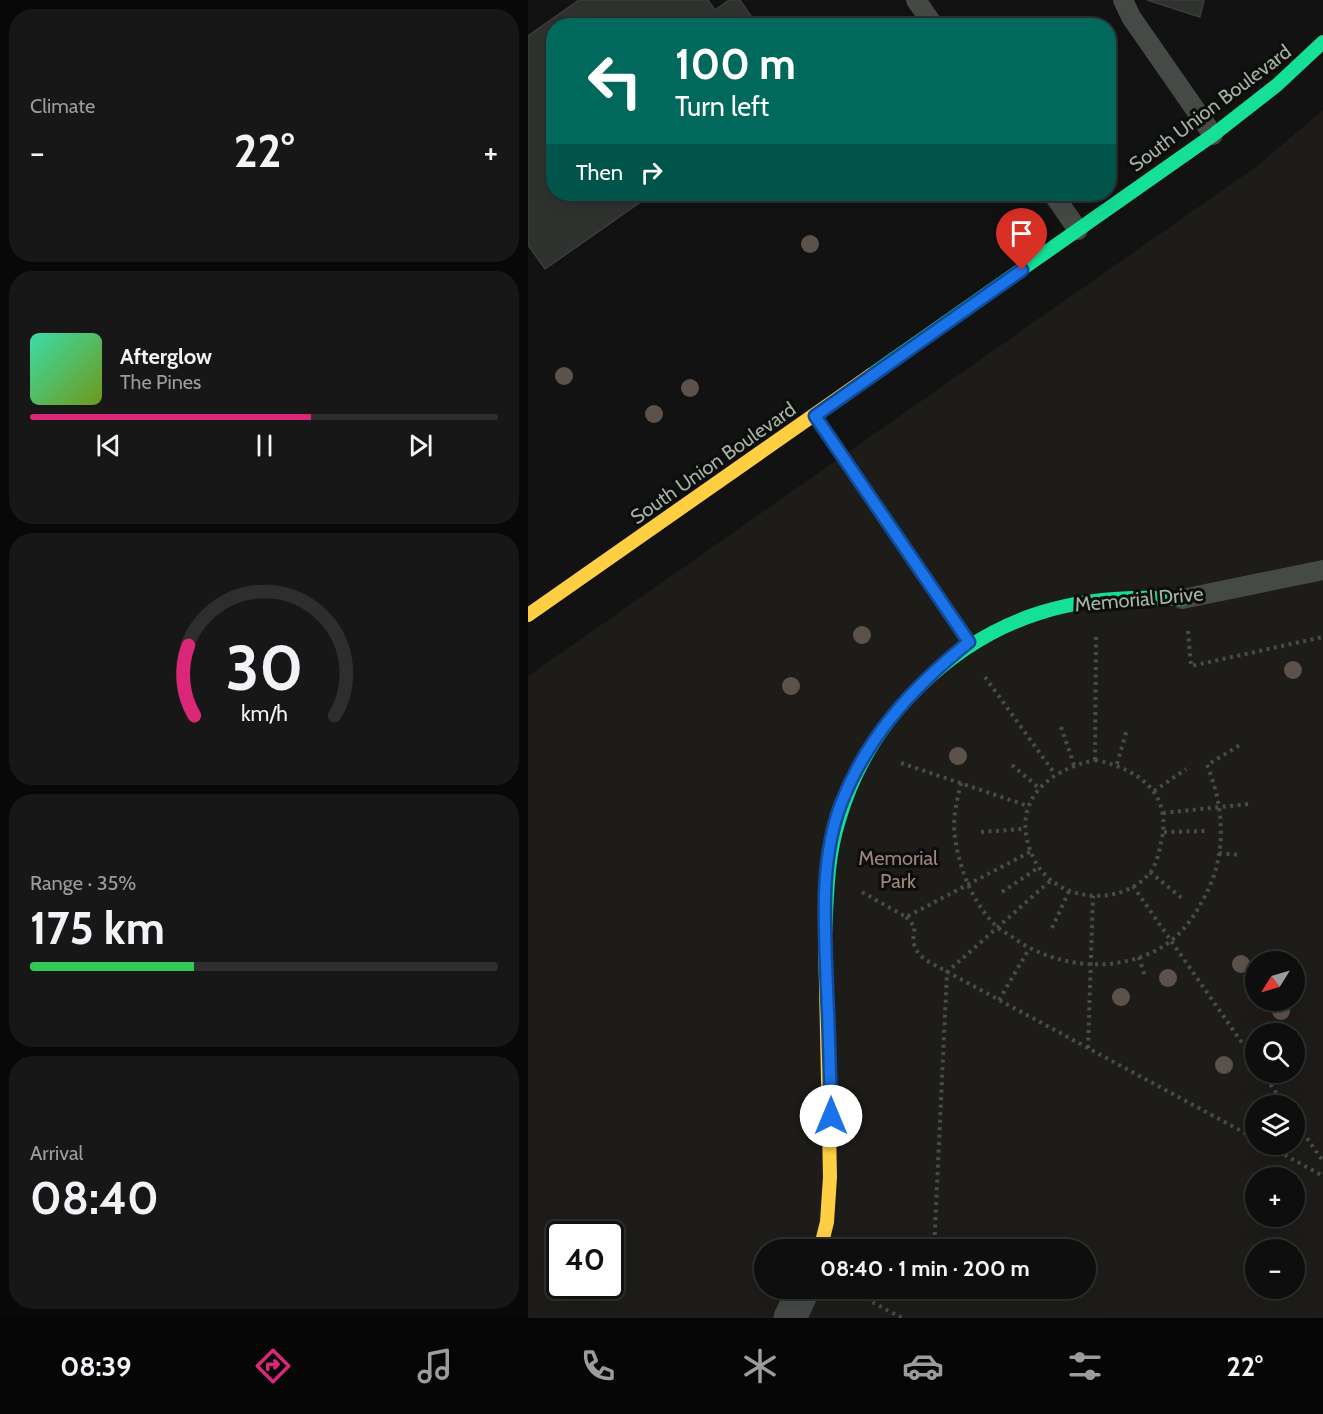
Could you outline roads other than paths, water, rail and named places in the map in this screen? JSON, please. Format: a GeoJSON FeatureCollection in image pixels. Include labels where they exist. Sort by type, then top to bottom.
{"type":"FeatureCollection","features":[{"type":"Feature","properties":{"kind":"street","name":"South Union Boulevard"},"geometry":{"type":"LineString","coordinates":[[528,615],[1213,135],[1277,84],[1323,42]]}},
{"type":"Feature","properties":{"kind":"street"},"geometry":{"type":"LineString","coordinates":[[815,416],[969,642]]}},
{"type":"Feature","properties":{"kind":"street","name":"Memorial Drive"},"geometry":{"type":"LineString","coordinates":[[822,1239],[830,1195],[830,1054],[825,929],[831,840],[840,806],[872,743],[926,677],[969,642],[1014,620],[1057,606],[1139,595],[1182,599]]}},
{"type":"Feature","properties":{"kind":"street"},"geometry":{"type":"LineString","coordinates":[[790,1318],[799,1299]]}},
{"type":"Feature","properties":{"kind":"lane"},"geometry":{"type":"LineString","coordinates":[[916,0],[928,18]]}},
{"type":"Feature","properties":{"kind":"lane"},"geometry":{"type":"LineString","coordinates":[[1123,0],[1131,17],[1213,135]]}},
{"type":"Feature","properties":{"kind":"lane"},"geometry":{"type":"LineString","coordinates":[[1058,201],[1078,230]]}},
{"type":"Feature","properties":{"kind":"lane","name":"Memorial Drive"},"geometry":{"type":"LineString","coordinates":[[1182,599],[1323,570]]}},
{"type":"Feature","properties":{"kind":"park label","name":"Memorial Park"},"geometry":{"type":"Point","coordinates":[898,870]}}]}
